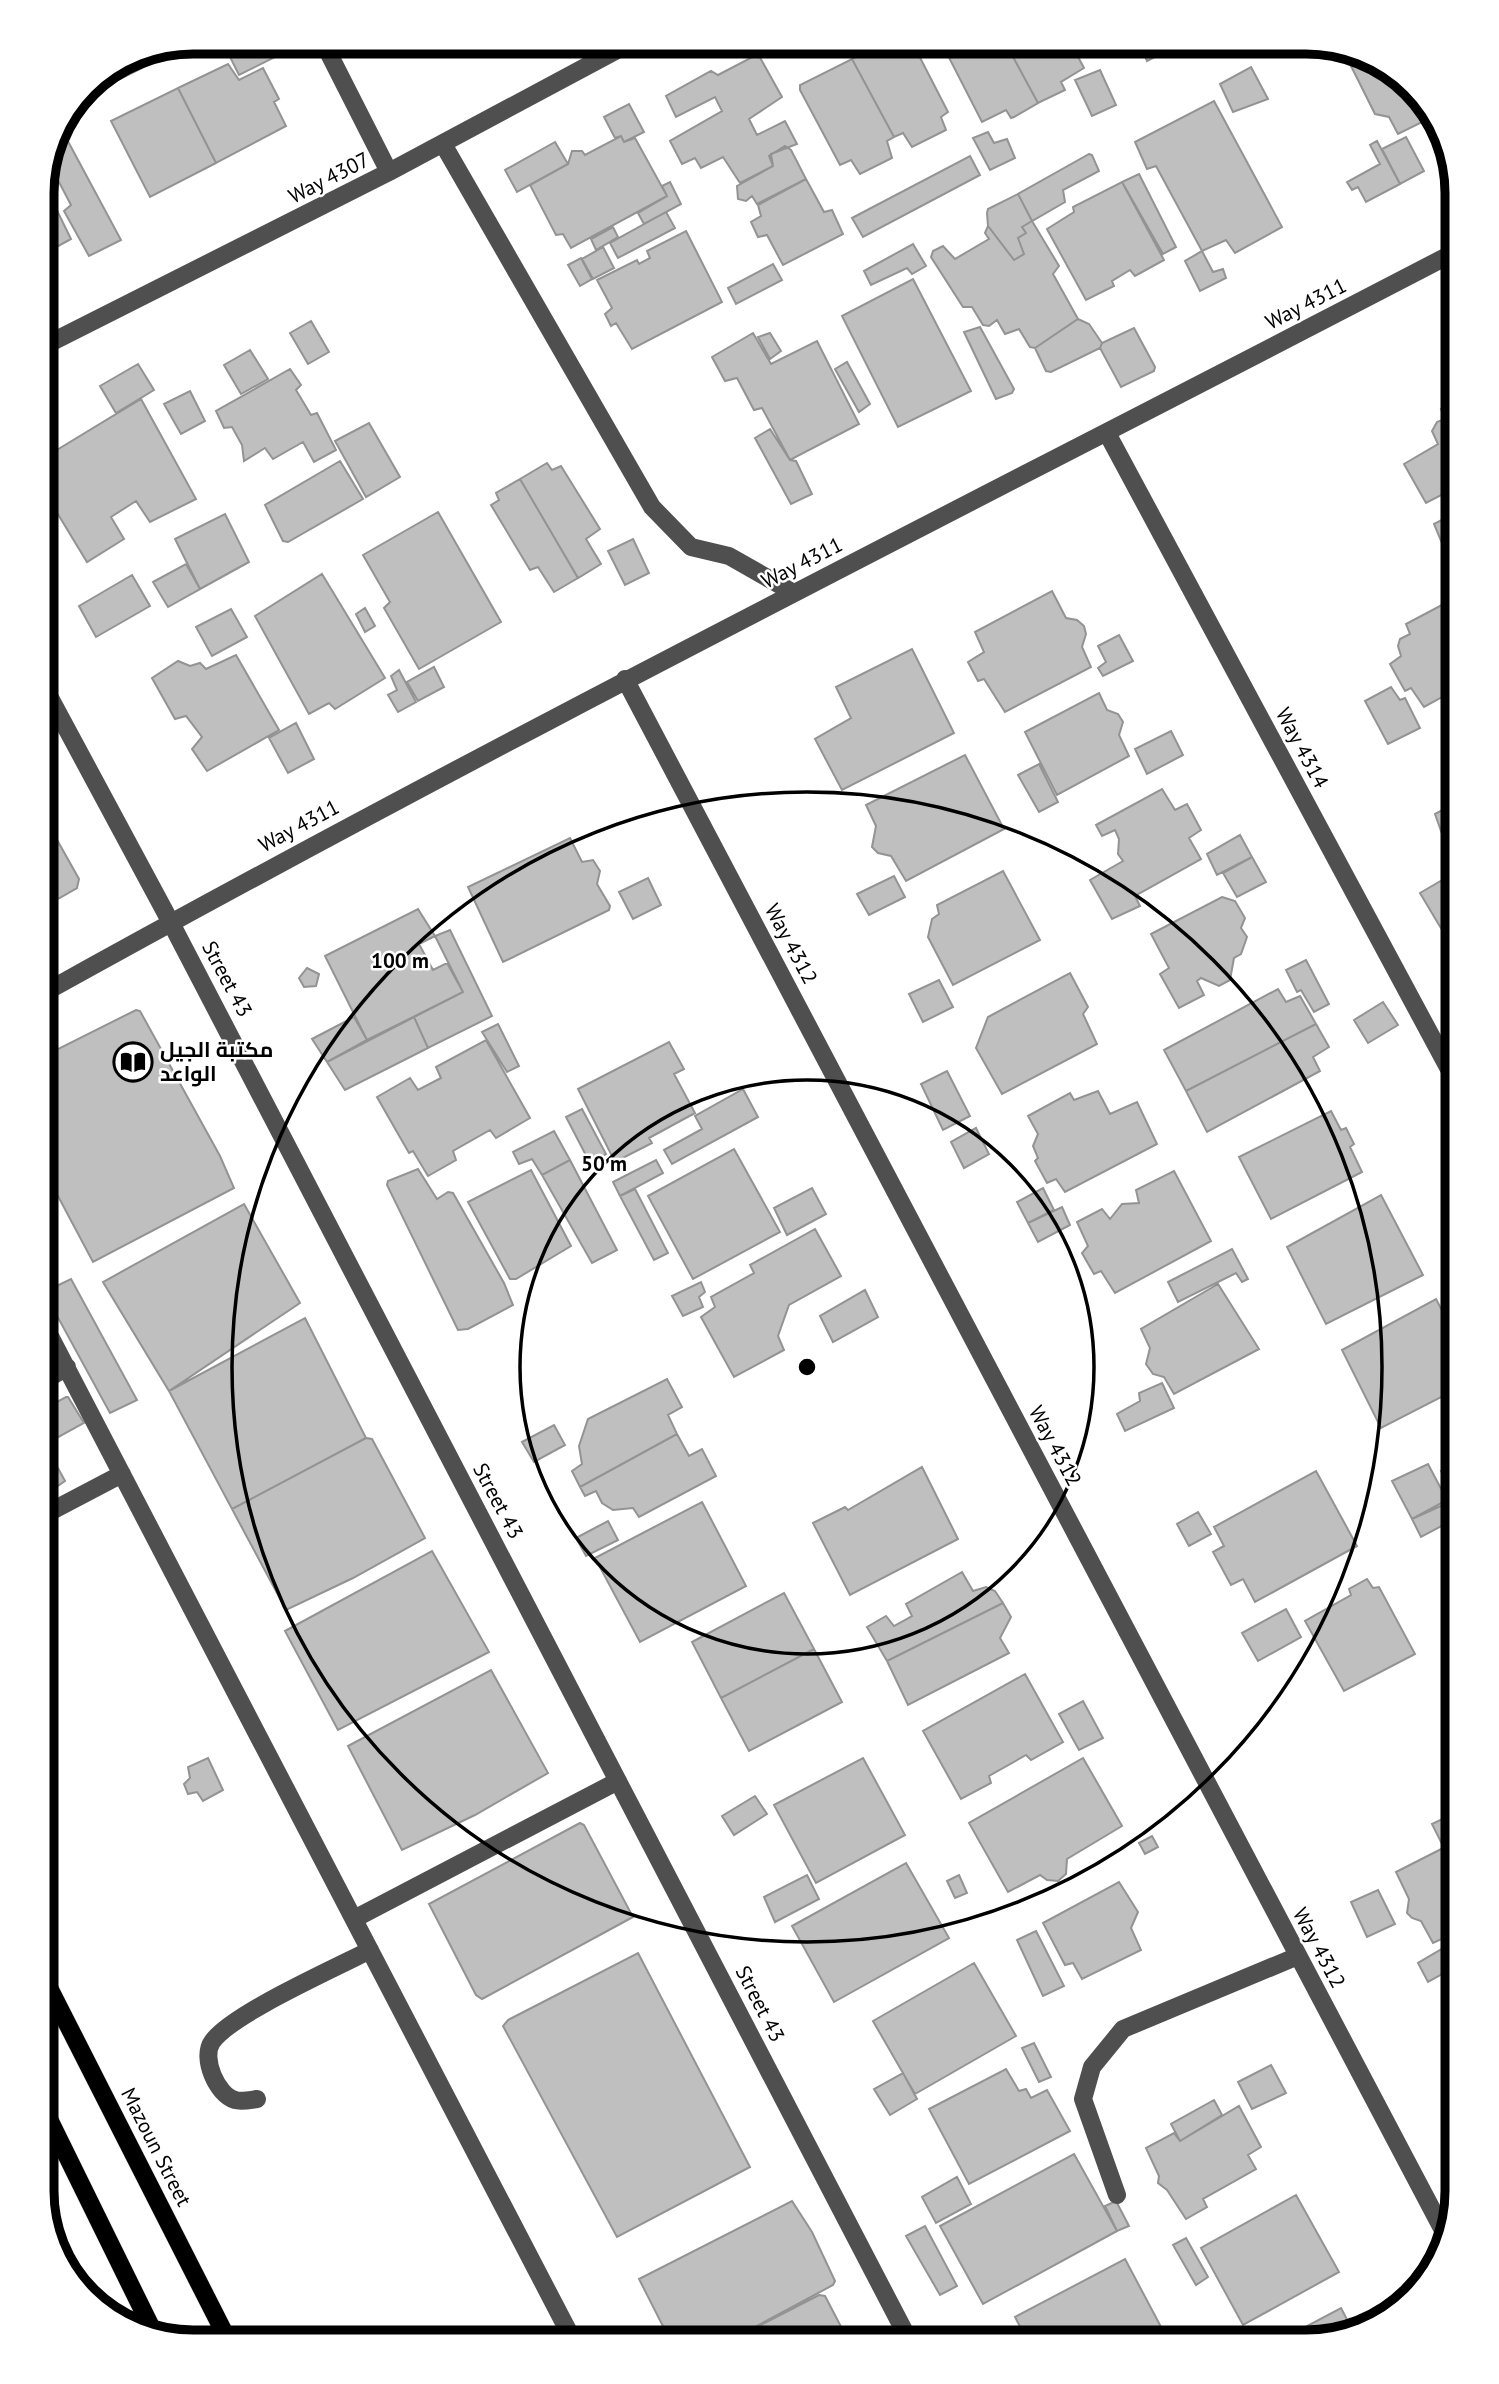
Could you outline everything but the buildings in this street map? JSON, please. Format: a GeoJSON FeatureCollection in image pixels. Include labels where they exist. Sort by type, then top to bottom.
{"type":"FeatureCollection","features":[{"type":"Feature","properties":{"kind":"main road","name":"Mazoun Street"},"geometry":{"type":"LineString","coordinates":[[54,1998],[222,2329]]}},
{"type":"Feature","properties":{"kind":"main road"},"geometry":{"type":"LineString","coordinates":[[54,2129],[148,2322]]}},
{"type":"Feature","properties":{"kind":"street"},"geometry":{"type":"LineString","coordinates":[[330,55],[389,172]]}},
{"type":"Feature","properties":{"kind":"street","name":"Way 4307"},"geometry":{"type":"LineString","coordinates":[[55,340],[389,172],[608,55]]}},
{"type":"Feature","properties":{"kind":"street"},"geometry":{"type":"LineString","coordinates":[[443,144],[652,507],[691,547],[730,556],[794,593]]}},
{"type":"Feature","properties":{"kind":"street","name":"Way 4311"},"geometry":{"type":"LineString","coordinates":[[55,987],[170,921],[625,679],[1445,257]]}},
{"type":"Feature","properties":{"kind":"street","name":"Way 4314"},"geometry":{"type":"LineString","coordinates":[[1107,433],[1445,1062]]}},
{"type":"Feature","properties":{"kind":"street","name":"Way 4312"},"geometry":{"type":"LineString","coordinates":[[625,679],[1440,2225]]}},
{"type":"Feature","properties":{"kind":"street","name":"Street 43"},"geometry":{"type":"LineString","coordinates":[[55,707],[170,921],[904,2330]]}},
{"type":"Feature","properties":{"kind":"street"},"geometry":{"type":"LineString","coordinates":[[54,1345],[567,2329]]}},
{"type":"Feature","properties":{"kind":"street"},"geometry":{"type":"LineString","coordinates":[[54,1374],[66,1367]]}},
{"type":"Feature","properties":{"kind":"street"},"geometry":{"type":"LineString","coordinates":[[54,1510],[122,1474]]}},
{"type":"Feature","properties":{"kind":"street"},"geometry":{"type":"LineString","coordinates":[[354,1919],[618,1781]]}},
{"type":"Feature","properties":{"kind":"street"},"geometry":{"type":"LineString","coordinates":[[257,2099],[236,2101],[223,2093],[207,2059],[211,2043],[232,2022],[370,1950]]}},
{"type":"Feature","properties":{"kind":"street"},"geometry":{"type":"LineString","coordinates":[[1117,2195],[1083,2099],[1091,2067],[1123,2029],[1298,1956]]}},
{"type":"Feature","properties":{"kind":"place","name":"مكتبة الجيل الواعد"},"geometry":{"type":"Point","coordinates":[133,1062]}}]}
